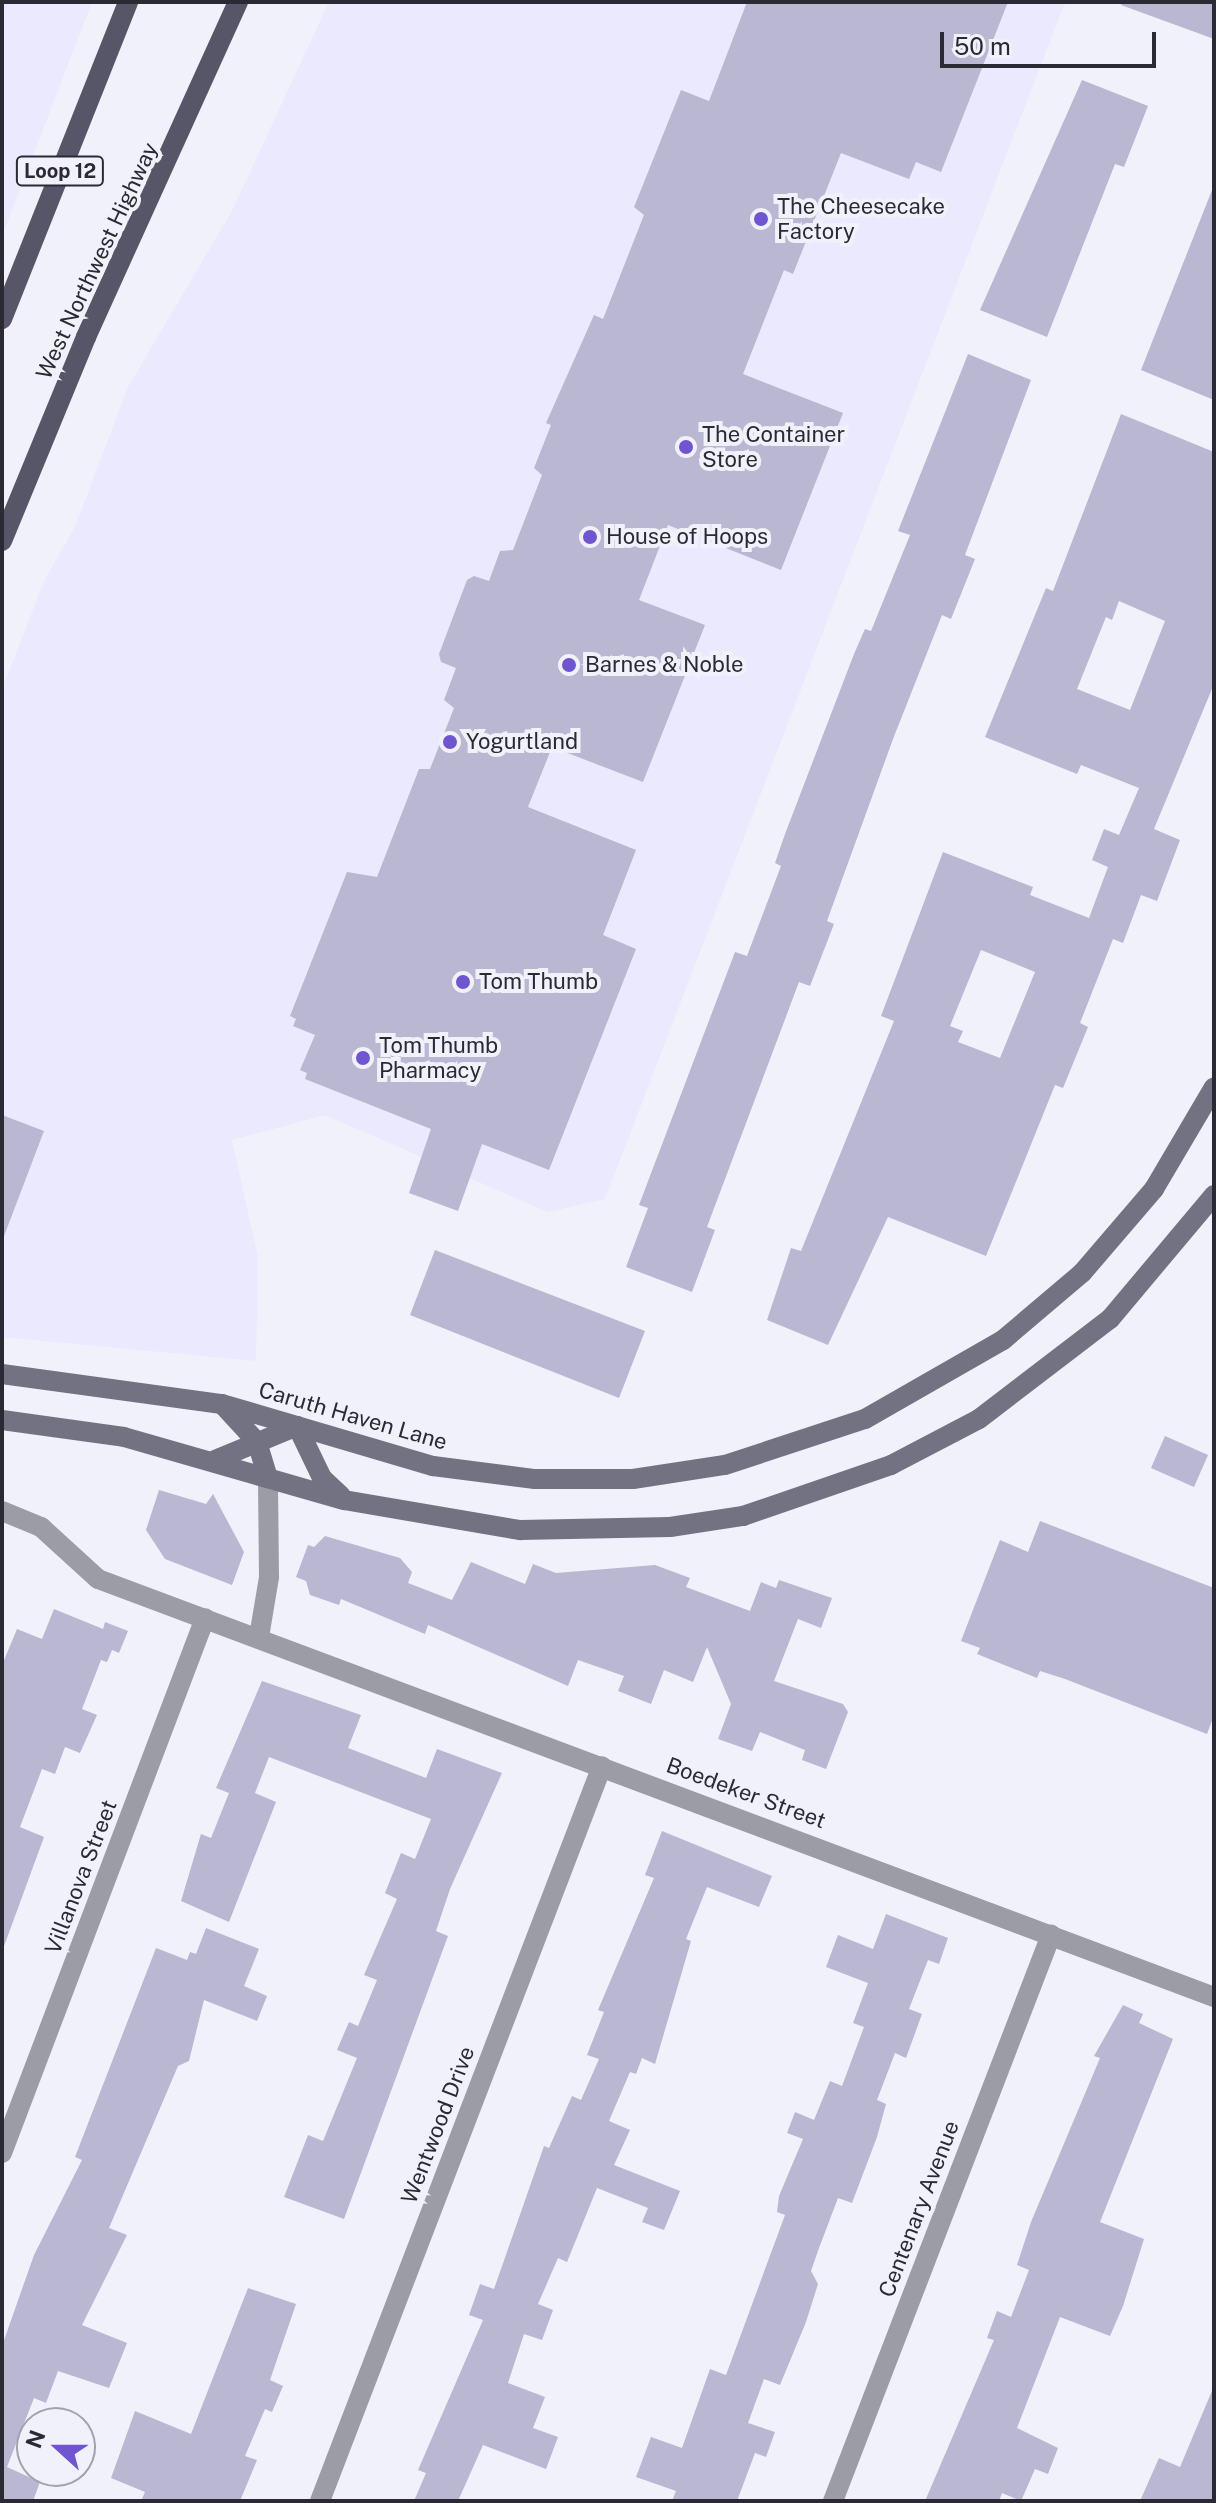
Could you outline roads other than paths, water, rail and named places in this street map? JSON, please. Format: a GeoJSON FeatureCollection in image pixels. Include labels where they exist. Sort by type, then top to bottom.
{"type":"FeatureCollection","features":[{"type":"Feature","properties":{"kind":"main road","name":"Loop 12"},"geometry":{"type":"LineString","coordinates":[[2,319],[128,2]]}},
{"type":"Feature","properties":{"kind":"main road","name":"West Northwest Highway"},"geometry":{"type":"LineString","coordinates":[[2,541],[86,337],[238,2]]}},
{"type":"Feature","properties":{"kind":"main road","name":"Caruth Haven Lane"},"geometry":{"type":"LineString","coordinates":[[2,1374],[222,1404],[433,1466],[535,1479],[633,1479],[725,1465],[793,1446],[931,1386],[1003,1340],[1082,1273],[1154,1189],[1214,1087]]}},
{"type":"Feature","properties":{"kind":"main road"},"geometry":{"type":"LineString","coordinates":[[2,1420],[124,1437],[215,1460],[344,1500],[520,1530],[597,1532],[743,1516],[828,1491],[979,1419],[1052,1368],[1148,1279],[1214,1195]]}},
{"type":"Feature","properties":{"kind":"main road"},"geometry":{"type":"LineString","coordinates":[[222,1404],[257,1442],[268,1477]]}},
{"type":"Feature","properties":{"kind":"main road"},"geometry":{"type":"LineString","coordinates":[[215,1460],[297,1426],[322,1478],[344,1500]]}},
{"type":"Feature","properties":{"kind":"street"},"geometry":{"type":"LineString","coordinates":[[259,1637],[269,1577],[268,1477]]}},
{"type":"Feature","properties":{"kind":"street","name":"Boedeker Street"},"geometry":{"type":"LineString","coordinates":[[2,1511],[41,1527],[98,1579],[1214,1997]]}},
{"type":"Feature","properties":{"kind":"street","name":"Villanova Street"},"geometry":{"type":"LineString","coordinates":[[2,2153],[205,1618]]}},
{"type":"Feature","properties":{"kind":"street","name":"Wentwood Drive"},"geometry":{"type":"LineString","coordinates":[[320,2501],[602,1766]]}},
{"type":"Feature","properties":{"kind":"street","name":"Centenary Avenue"},"geometry":{"type":"LineString","coordinates":[[833,2501],[1051,1935]]}},
{"type":"Feature","properties":{"kind":"place","name":"The Cheesecake Factory"},"geometry":{"type":"Point","coordinates":[761,219]}},
{"type":"Feature","properties":{"kind":"place","name":"The Container Store"},"geometry":{"type":"Point","coordinates":[686,447]}},
{"type":"Feature","properties":{"kind":"place","name":"House of Hoops"},"geometry":{"type":"Point","coordinates":[590,537]}},
{"type":"Feature","properties":{"kind":"place","name":"Barnes & Noble"},"geometry":{"type":"Point","coordinates":[569,665]}},
{"type":"Feature","properties":{"kind":"place","name":"Yogurtland"},"geometry":{"type":"Point","coordinates":[450,742]}},
{"type":"Feature","properties":{"kind":"place","name":"Tom Thumb"},"geometry":{"type":"Point","coordinates":[463,982]}},
{"type":"Feature","properties":{"kind":"place","name":"Tom Thumb Pharmacy"},"geometry":{"type":"Point","coordinates":[363,1058]}}]}
